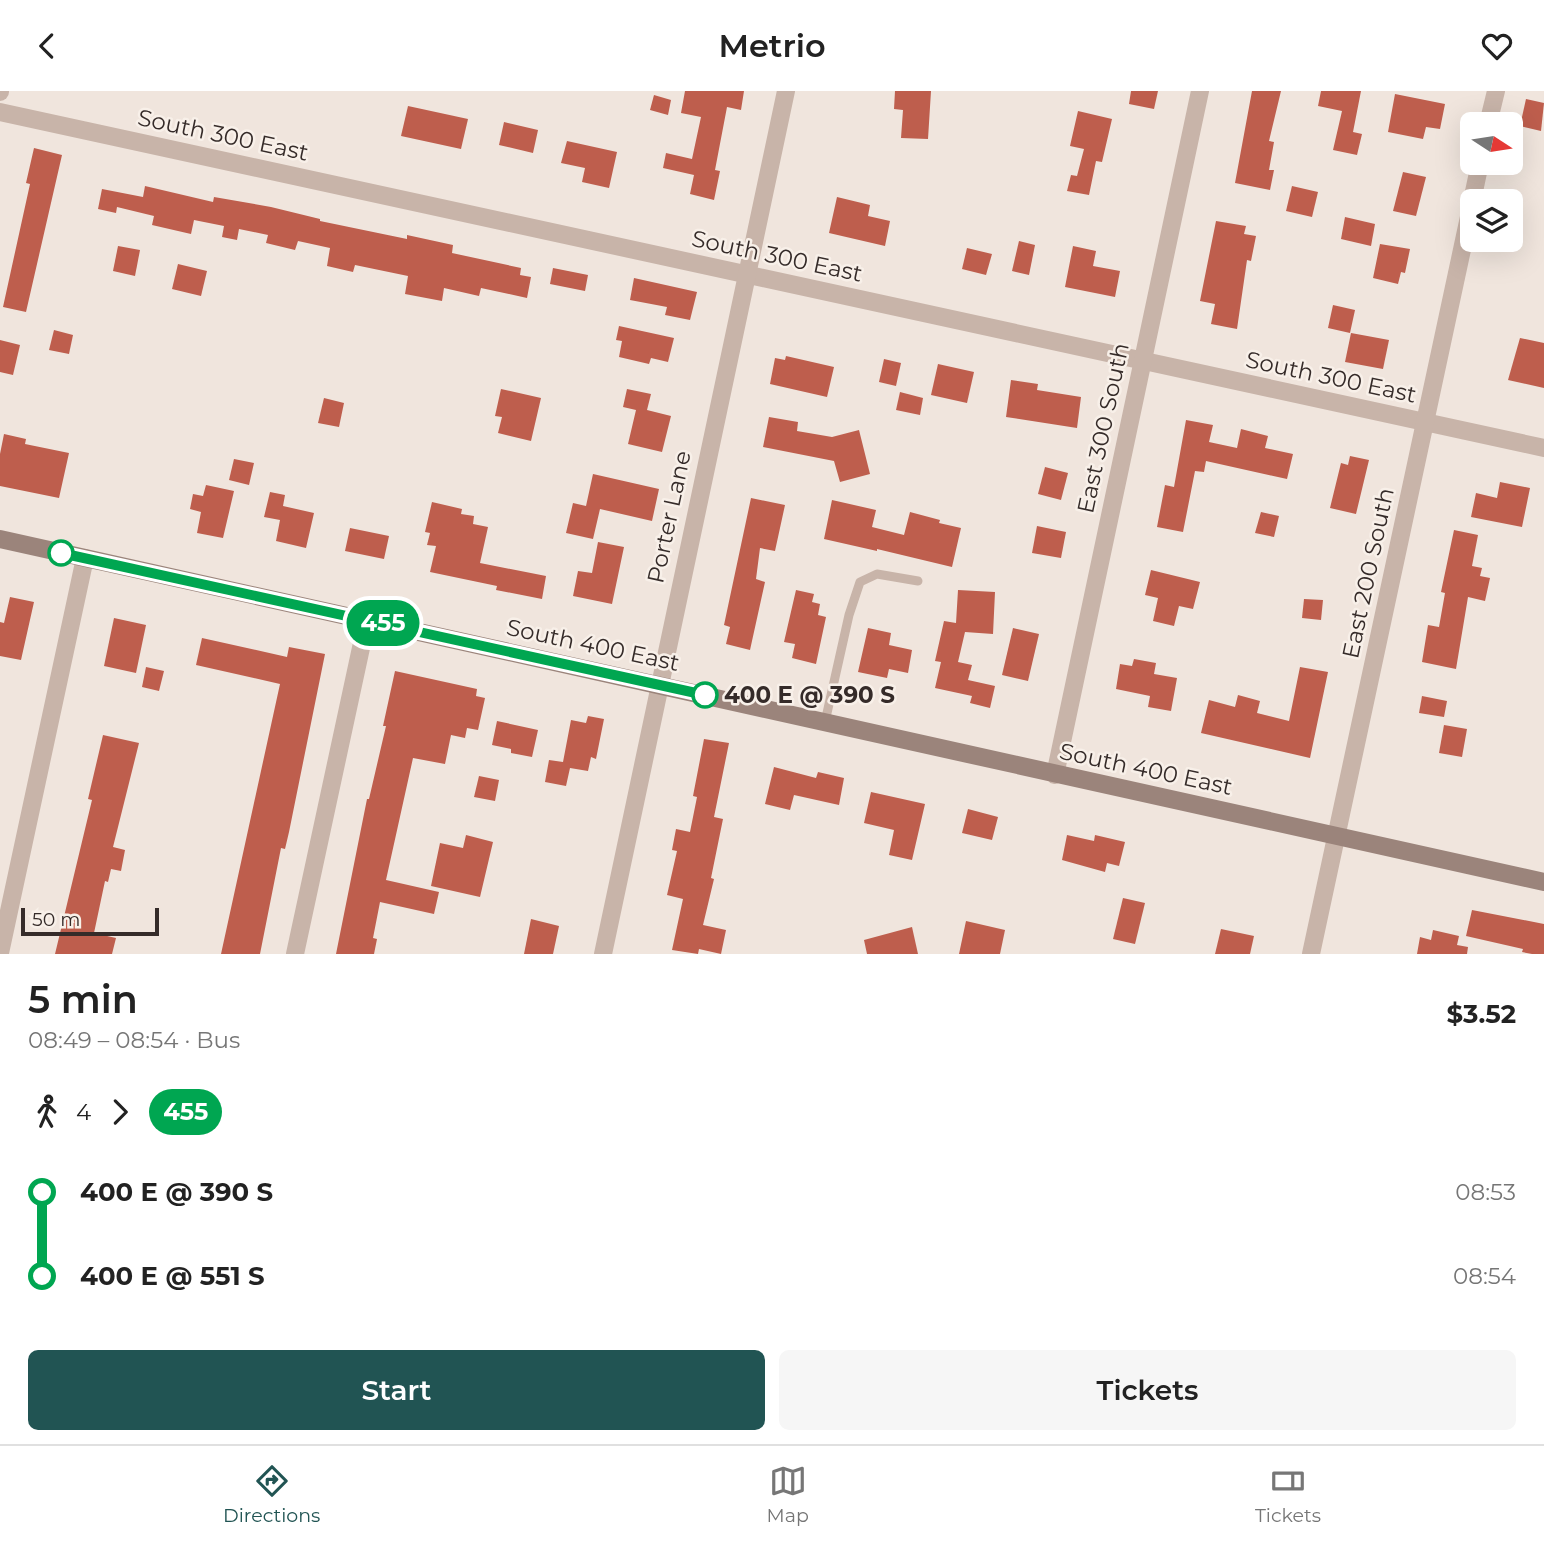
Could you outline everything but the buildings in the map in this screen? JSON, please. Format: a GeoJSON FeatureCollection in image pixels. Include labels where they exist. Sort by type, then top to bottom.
{"type":"FeatureCollection","features":[{"type":"Feature","properties":{"kind":"street","name":"Porter Lane"},"geometry":{"type":"LineString","coordinates":[[603,954],[786,91]]}},
{"type":"Feature","properties":{"kind":"street","name":"East 300 South"},"geometry":{"type":"LineString","coordinates":[[1055,775],[1200,91]]}},
{"type":"Feature","properties":{"kind":"street"},"geometry":{"type":"LineString","coordinates":[[1491,112],[1496,91]]}},
{"type":"Feature","properties":{"kind":"street","name":"South 300 East"},"geometry":{"type":"LineString","coordinates":[[0,112],[1544,448]]}},
{"type":"Feature","properties":{"kind":"street","name":"East 200 South"},"geometry":{"type":"LineString","coordinates":[[1311,954],[1461,252]]}},
{"type":"Feature","properties":{"kind":"street","name":"South 400 East"},"geometry":{"type":"LineString","coordinates":[[0,540],[1544,881]]}},
{"type":"Feature","properties":{"kind":"street"},"geometry":{"type":"LineString","coordinates":[[0,953],[85,558]]}},
{"type":"Feature","properties":{"kind":"street"},"geometry":{"type":"LineString","coordinates":[[295,954],[367,620]]}},
{"type":"Feature","properties":{"kind":"lane"},"geometry":{"type":"LineString","coordinates":[[825,722],[849,615],[860,582],[877,575],[918,581]]}},
{"type":"Feature","properties":{"kind":"bus line","name":"455"},"geometry":{"type":"LineString","coordinates":[[61,553],[705,695]]}},
{"type":"Feature","properties":{"kind":"place","name":"400 E @ 390 S"},"geometry":{"type":"Point","coordinates":[705,695]}}]}
